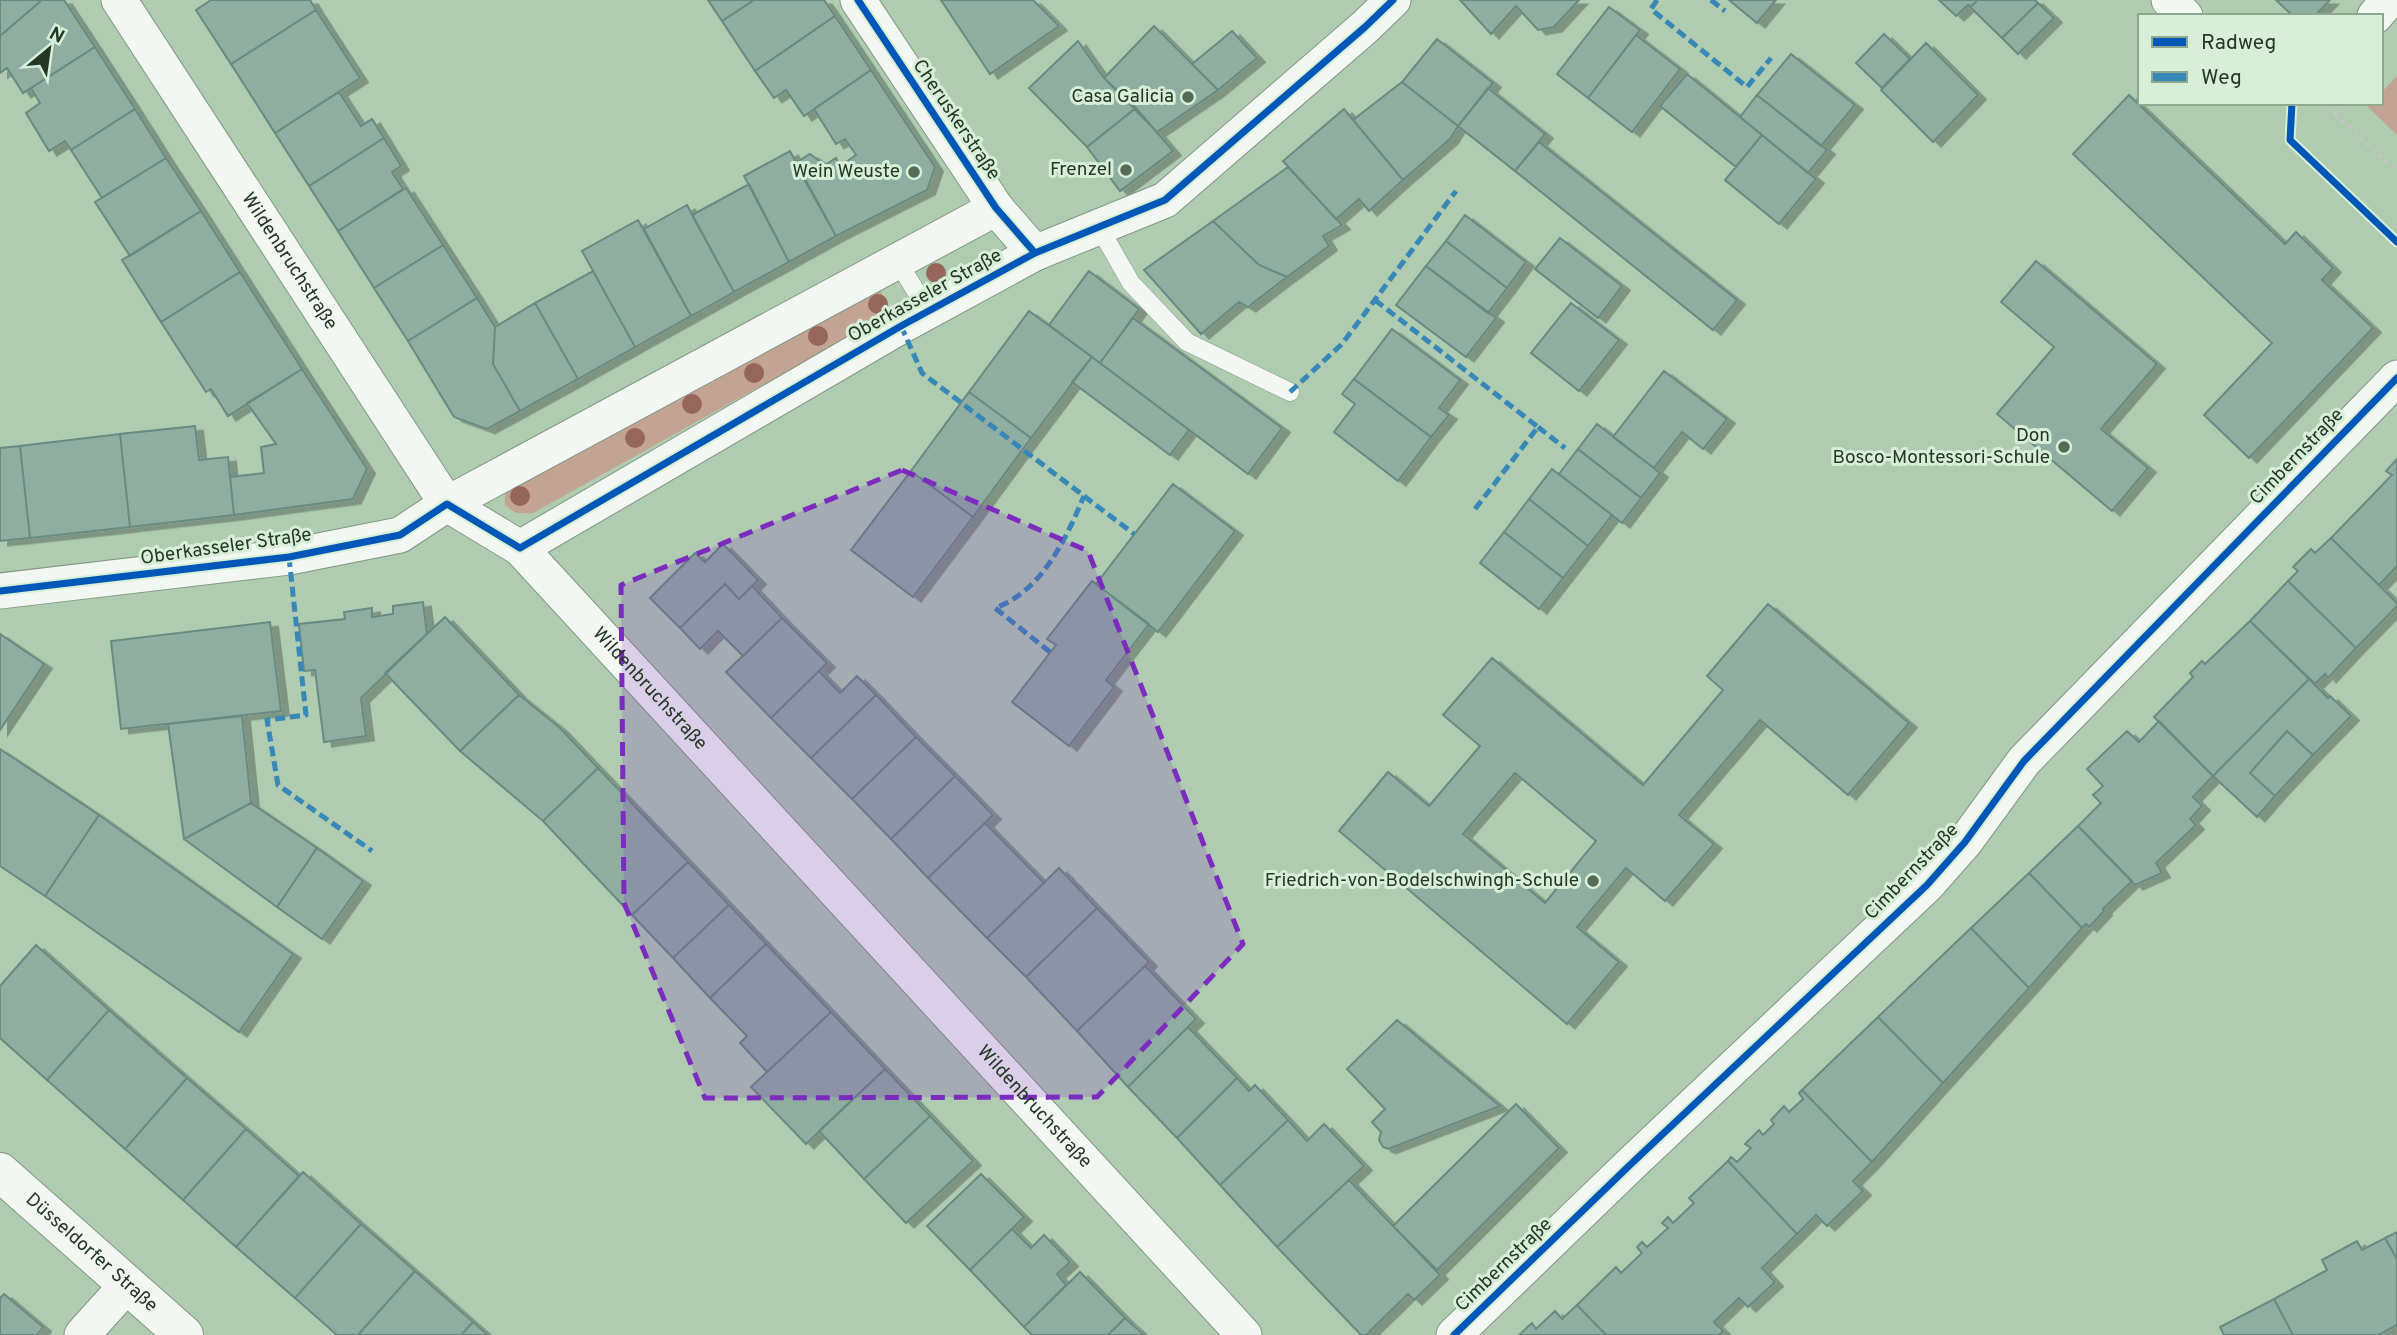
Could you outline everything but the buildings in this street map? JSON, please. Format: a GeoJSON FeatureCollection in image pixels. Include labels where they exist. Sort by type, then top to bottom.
{"type":"FeatureCollection","features":[{"type":"Feature","properties":{"kind":"street","name":"Wildenbruchstraße"},"geometry":{"type":"LineString","coordinates":[[119,0],[447,504],[520,548],[1244,1335]]}},
{"type":"Feature","properties":{"kind":"street","name":"Cheruskerstraße"},"geometry":{"type":"LineString","coordinates":[[858,0],[996,208],[1035,253]]}},
{"type":"Feature","properties":{"kind":"street","name":"Oberkasseler Straße"},"geometry":{"type":"LineString","coordinates":[[520,548],[928,311],[1035,253],[1165,200],[1365,27],[1392,0]]}},
{"type":"Feature","properties":{"kind":"street"},"geometry":{"type":"LineString","coordinates":[[2169,0],[2183,14]]}},
{"type":"Feature","properties":{"kind":"street"},"geometry":{"type":"LineString","coordinates":[[2377,14],[2389,0]]}},
{"type":"Feature","properties":{"kind":"street","name":"Oberkasseler Straße"},"geometry":{"type":"LineString","coordinates":[[0,591],[289,557],[400,534],[447,504],[996,208]]}},
{"type":"Feature","properties":{"kind":"street","name":"Cimbernstraße"},"geometry":{"type":"LineString","coordinates":[[1454,1335],[1927,885],[1965,842],[2024,761],[2397,378]]}},
{"type":"Feature","properties":{"kind":"street","name":"Düsseldorfer Straße"},"geometry":{"type":"LineString","coordinates":[[0,1172],[184,1335]]}},
{"type":"Feature","properties":{"kind":"street"},"geometry":{"type":"LineString","coordinates":[[82,1335],[127,1286]]}},
{"type":"Feature","properties":{"kind":"lane"},"geometry":{"type":"LineString","coordinates":[[1099,227],[1131,283],[1187,342],[1290,392]]}},
{"type":"Feature","properties":{"kind":"lane","name":"Oberkasseler Straße"},"geometry":{"type":"LineString","coordinates":[[898,262],[928,311]]}},
{"type":"Feature","properties":{"kind":"path"},"geometry":{"type":"LineString","coordinates":[[2292,105],[2290,140],[2397,242]]}},
{"type":"Feature","properties":{"kind":"path"},"geometry":{"type":"LineString","coordinates":[[2325,105],[2397,172]]}},
{"type":"Feature","properties":{"kind":"path"},"geometry":{"type":"LineString","coordinates":[[2334,114],[2342,105]]}},
{"type":"Feature","properties":{"kind":"highlighted area"},"geometry":{"type":"Polygon","coordinates":[[[902,470],[1088,551],[1243,944],[1097,1097],[705,1098],[624,903],[621,585],[902,470]]]}},
{"type":"Feature","properties":{"kind":"shaded area"},"geometry":{"type":"Polygon","coordinates":[[[2397,76],[2397,135],[2368,107],[2383,105],[2383,91],[2397,76]]]}},
{"type":"Feature","properties":{"kind":"shaded area"},"geometry":{"type":"Polygon","coordinates":[[[879,288],[892,313],[533,513],[516,513],[505,505],[505,490],[879,288]]]}},
{"type":"Feature","properties":{"kind":"marked path"},"geometry":{"type":"LineString","coordinates":[[1657,0],[1651,9],[1747,87],[1771,58]]}},
{"type":"Feature","properties":{"kind":"marked path"},"geometry":{"type":"LineString","coordinates":[[1711,0],[1725,11]]}},
{"type":"Feature","properties":{"kind":"marked path"},"geometry":{"type":"LineString","coordinates":[[1290,392],[1342,344],[1456,191]]}},
{"type":"Feature","properties":{"kind":"marked path"},"geometry":{"type":"LineString","coordinates":[[1375,300],[1538,427],[1472,513]]}},
{"type":"Feature","properties":{"kind":"marked path"},"geometry":{"type":"LineString","coordinates":[[901,326],[922,373],[1134,534]]}},
{"type":"Feature","properties":{"kind":"marked path"},"geometry":{"type":"LineString","coordinates":[[1538,427],[1565,448]]}},
{"type":"Feature","properties":{"kind":"marked path"},"geometry":{"type":"LineString","coordinates":[[1050,652],[995,608],[1012,600],[1039,576],[1060,546],[1084,496]]}},
{"type":"Feature","properties":{"kind":"marked path"},"geometry":{"type":"LineString","coordinates":[[289,557],[306,715],[267,720],[278,785],[372,851]]}},
{"type":"Feature","properties":{"kind":"cycle path"},"geometry":{"type":"LineString","coordinates":[[858,0],[996,208],[1035,253]]}},
{"type":"Feature","properties":{"kind":"cycle path"},"geometry":{"type":"LineString","coordinates":[[0,591],[289,557],[400,535],[447,504],[520,548],[901,326],[1035,253],[1165,200],[1393,0]]}},
{"type":"Feature","properties":{"kind":"cycle path"},"geometry":{"type":"LineString","coordinates":[[2292,105],[2290,140],[2397,242]]}},
{"type":"Feature","properties":{"kind":"cycle path"},"geometry":{"type":"LineString","coordinates":[[1454,1335],[1927,885],[1965,842],[2024,761],[2397,378]]}},
{"type":"Feature","properties":{"kind":"place","name":"Casa Galicia"},"geometry":{"type":"Point","coordinates":[1188,97]}},
{"type":"Feature","properties":{"kind":"place","name":"Frenzel"},"geometry":{"type":"Point","coordinates":[1126,170]}},
{"type":"Feature","properties":{"kind":"place","name":"Wein Weuste"},"geometry":{"type":"Point","coordinates":[914,172]}},
{"type":"Feature","properties":{"kind":"place","name":"Don Bosco-Montessori-Schule"},"geometry":{"type":"Point","coordinates":[2064,447]}},
{"type":"Feature","properties":{"kind":"place","name":"Friedrich-von-Bodelschwingh-Schule"},"geometry":{"type":"Point","coordinates":[1593,881]}}]}
